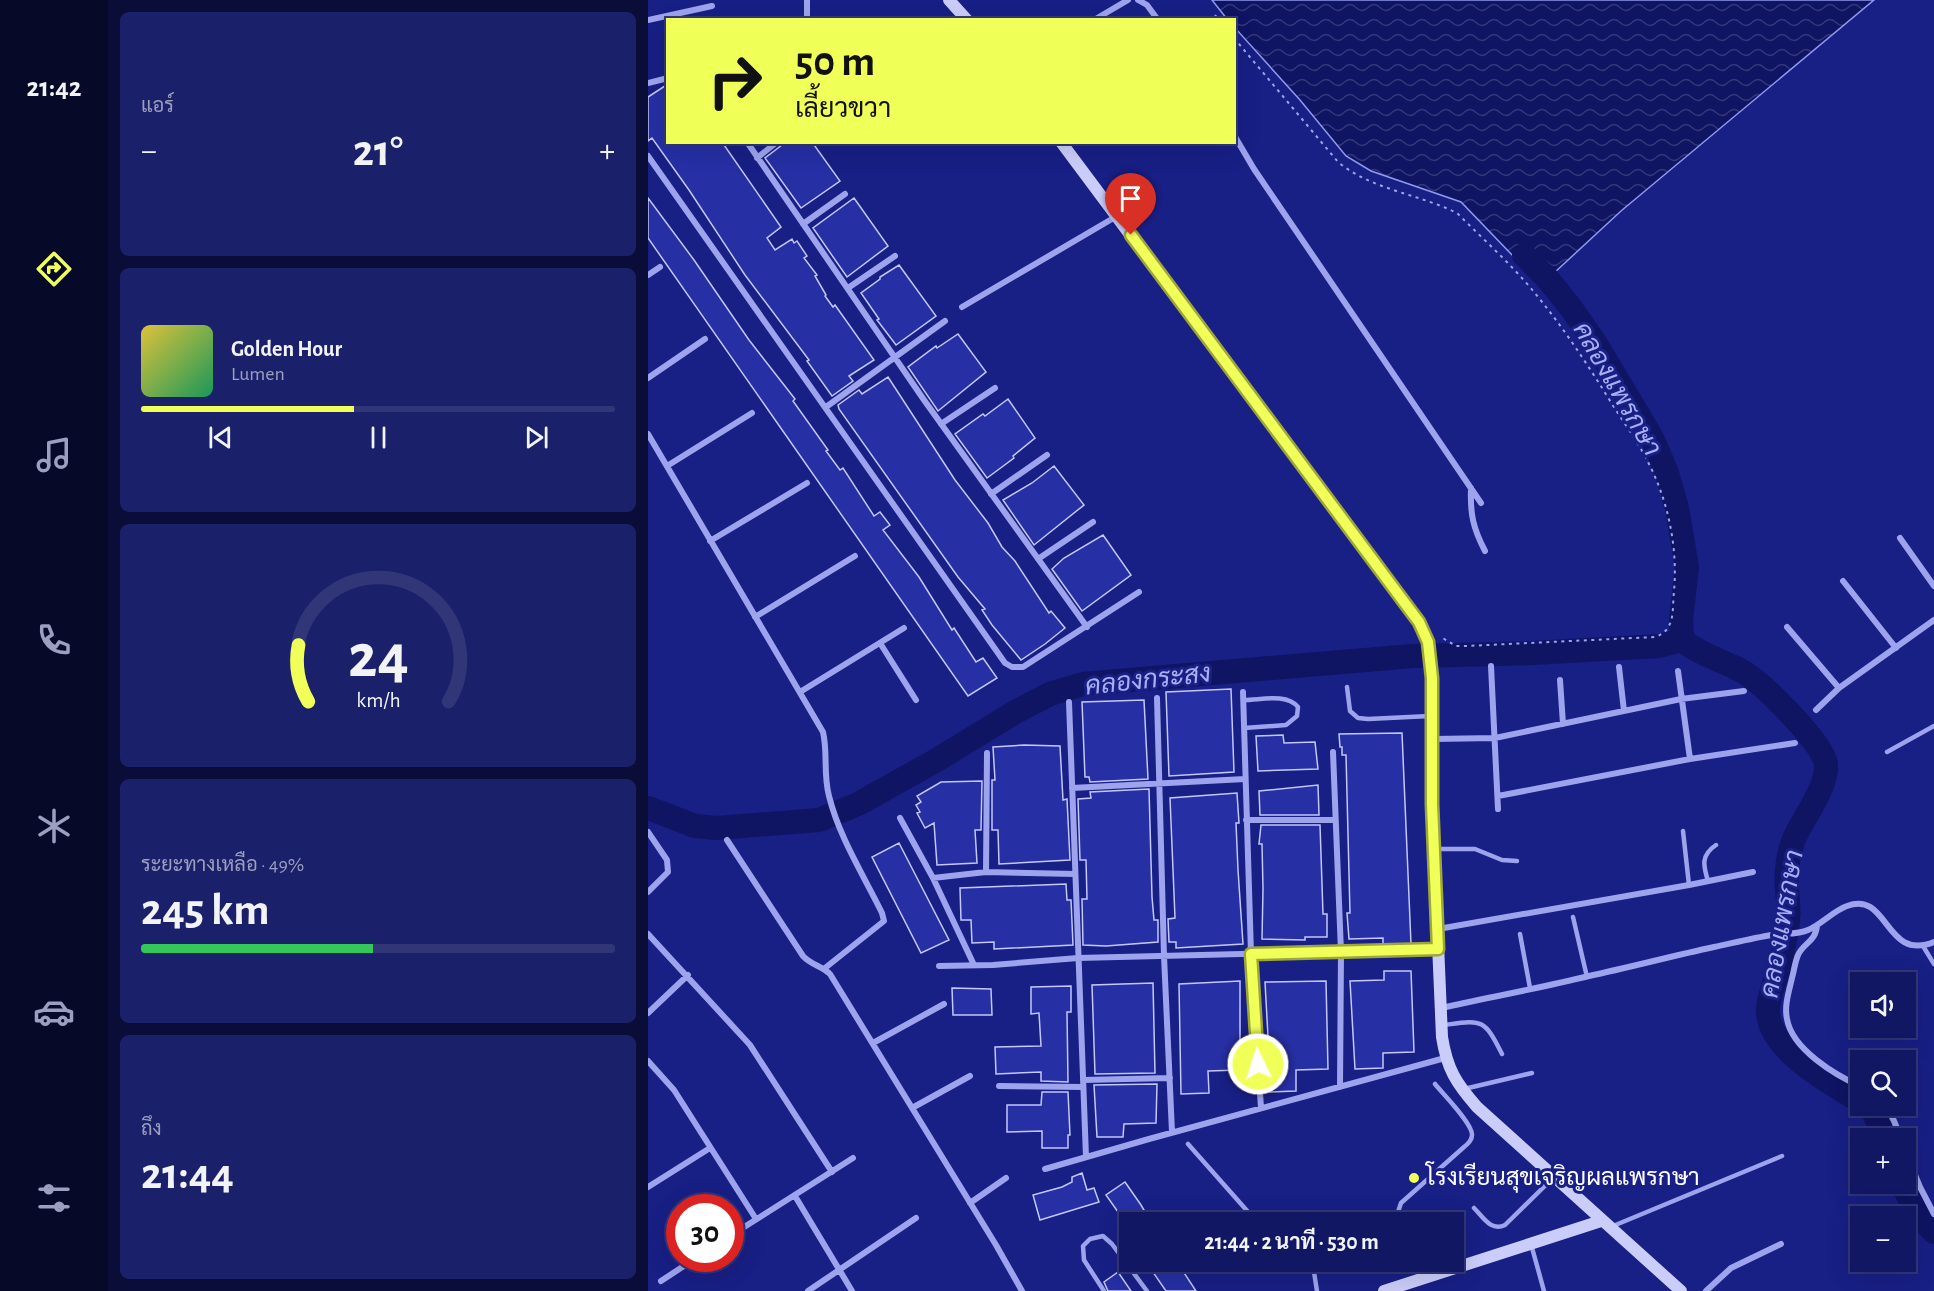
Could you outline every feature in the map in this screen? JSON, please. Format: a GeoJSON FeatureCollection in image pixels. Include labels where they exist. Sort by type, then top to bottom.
{"type":"FeatureCollection","features":[{"type":"Feature","properties":{"kind":"street"},"geometry":{"type":"LineString","coordinates":[[807,0],[807,18]]}},
{"type":"Feature","properties":{"kind":"street"},"geometry":{"type":"LineString","coordinates":[[949,0],[965,18]]}},
{"type":"Feature","properties":{"kind":"street"},"geometry":{"type":"LineString","coordinates":[[1097,18],[1128,0]]}},
{"type":"Feature","properties":{"kind":"street"},"geometry":{"type":"LineString","coordinates":[[1138,0],[1147,5],[1157,18]]}},
{"type":"Feature","properties":{"kind":"street"},"geometry":{"type":"LineString","coordinates":[[648,20],[712,6]]}},
{"type":"Feature","properties":{"kind":"street"},"geometry":{"type":"LineString","coordinates":[[648,83],[666,78]]}},
{"type":"Feature","properties":{"kind":"street"},"geometry":{"type":"LineString","coordinates":[[1236,138],[1254,169],[1481,503]]}},
{"type":"Feature","properties":{"kind":"street"},"geometry":{"type":"LineString","coordinates":[[748,144],[941,424],[1087,627]]}},
{"type":"Feature","properties":{"kind":"street"},"geometry":{"type":"LineString","coordinates":[[757,158],[774,144]]}},
{"type":"Feature","properties":{"kind":"street"},"geometry":{"type":"LineString","coordinates":[[1063,144],[1433,638],[1432,804],[1437,929],[1445,1058],[1451,1074],[1477,1107],[1681,1291]]}},
{"type":"Feature","properties":{"kind":"street"},"geometry":{"type":"LineString","coordinates":[[648,156],[1005,663],[1012,667],[1023,668],[1139,592]]}},
{"type":"Feature","properties":{"kind":"street"},"geometry":{"type":"LineString","coordinates":[[803,224],[844,194]]}},
{"type":"Feature","properties":{"kind":"street"},"geometry":{"type":"LineString","coordinates":[[962,307],[1117,216]]}},
{"type":"Feature","properties":{"kind":"street"},"geometry":{"type":"LineString","coordinates":[[848,288],[895,256]]}},
{"type":"Feature","properties":{"kind":"street"},"geometry":{"type":"LineString","coordinates":[[648,275],[660,267]]}},
{"type":"Feature","properties":{"kind":"street"},"geometry":{"type":"LineString","coordinates":[[826,407],[945,321]]}},
{"type":"Feature","properties":{"kind":"street"},"geometry":{"type":"LineString","coordinates":[[648,378],[705,339]]}},
{"type":"Feature","properties":{"kind":"street"},"geometry":{"type":"LineString","coordinates":[[941,424],[995,388]]}},
{"type":"Feature","properties":{"kind":"street"},"geometry":{"type":"LineString","coordinates":[[667,466],[752,413]]}},
{"type":"Feature","properties":{"kind":"street"},"geometry":{"type":"LineString","coordinates":[[648,434],[823,732],[826,747],[825,775],[829,798],[884,921],[825,969]]}},
{"type":"Feature","properties":{"kind":"street"},"geometry":{"type":"LineString","coordinates":[[991,494],[1047,455]]}},
{"type":"Feature","properties":{"kind":"street"},"geometry":{"type":"LineString","coordinates":[[710,541],[807,483]]}},
{"type":"Feature","properties":{"kind":"street"},"geometry":{"type":"LineString","coordinates":[[1471,488],[1470,508],[1474,531],[1485,551]]}},
{"type":"Feature","properties":{"kind":"street"},"geometry":{"type":"LineString","coordinates":[[1038,559],[1093,522]]}},
{"type":"Feature","properties":{"kind":"street"},"geometry":{"type":"LineString","coordinates":[[1900,538],[1934,586]]}},
{"type":"Feature","properties":{"kind":"street"},"geometry":{"type":"LineString","coordinates":[[755,617],[855,556]]}},
{"type":"Feature","properties":{"kind":"street"},"geometry":{"type":"LineString","coordinates":[[1843,581],[1896,648]]}},
{"type":"Feature","properties":{"kind":"street"},"geometry":{"type":"LineString","coordinates":[[1816,710],[1839,688],[1934,620]]}},
{"type":"Feature","properties":{"kind":"street"},"geometry":{"type":"LineString","coordinates":[[1787,627],[1839,688]]}},
{"type":"Feature","properties":{"kind":"street"},"geometry":{"type":"LineString","coordinates":[[800,692],[904,628]]}},
{"type":"Feature","properties":{"kind":"street"},"geometry":{"type":"LineString","coordinates":[[880,643],[916,700]]}},
{"type":"Feature","properties":{"kind":"street"},"geometry":{"type":"LineString","coordinates":[[1491,666],[1498,809]]}},
{"type":"Feature","properties":{"kind":"street"},"geometry":{"type":"LineString","coordinates":[[1619,667],[1624,711]]}},
{"type":"Feature","properties":{"kind":"street"},"geometry":{"type":"LineString","coordinates":[[1678,671],[1690,759]]}},
{"type":"Feature","properties":{"kind":"street"},"geometry":{"type":"LineString","coordinates":[[1560,680],[1563,724]]}},
{"type":"Feature","properties":{"kind":"street"},"geometry":{"type":"LineString","coordinates":[[1433,739],[1494,738],[1681,699],[1743,691]]}},
{"type":"Feature","properties":{"kind":"street"},"geometry":{"type":"LineString","coordinates":[[1244,692],[1251,954],[1261,1108]]}},
{"type":"Feature","properties":{"kind":"street"},"geometry":{"type":"LineString","coordinates":[[1158,698],[1164,956],[1172,1132]]}},
{"type":"Feature","properties":{"kind":"street"},"geometry":{"type":"LineString","coordinates":[[1069,702],[1086,1157]]}},
{"type":"Feature","properties":{"kind":"street"},"geometry":{"type":"LineString","coordinates":[[1498,796],[1690,759],[1795,743]]}},
{"type":"Feature","properties":{"kind":"street"},"geometry":{"type":"LineString","coordinates":[[1333,752],[1341,952],[1340,1087]]}},
{"type":"Feature","properties":{"kind":"street"},"geometry":{"type":"LineString","coordinates":[[986,872],[987,753]]}},
{"type":"Feature","properties":{"kind":"street"},"geometry":{"type":"LineString","coordinates":[[1072,788],[1245,779]]}},
{"type":"Feature","properties":{"kind":"street"},"geometry":{"type":"LineString","coordinates":[[900,818],[933,878],[974,965]]}},
{"type":"Feature","properties":{"kind":"street"},"geometry":{"type":"LineString","coordinates":[[1246,820],[1335,820]]}},
{"type":"Feature","properties":{"kind":"street"},"geometry":{"type":"LineString","coordinates":[[648,832],[667,860],[668,872],[648,892]]}},
{"type":"Feature","properties":{"kind":"street"},"geometry":{"type":"LineString","coordinates":[[727,840],[803,956],[811,963],[825,969],[834,980],[1022,1291]]}},
{"type":"Feature","properties":{"kind":"street"},"geometry":{"type":"LineString","coordinates":[[933,878],[986,872],[1075,874]]}},
{"type":"Feature","properties":{"kind":"street"},"geometry":{"type":"LineString","coordinates":[[1437,929],[1753,872]]}},
{"type":"Feature","properties":{"kind":"street"},"geometry":{"type":"LineString","coordinates":[[1441,1008],[1770,935],[1807,931],[1846,906],[1858,904],[1869,906],[1877,911],[1902,942],[1913,946],[1923,946],[1934,942]]}},
{"type":"Feature","properties":{"kind":"street"},"geometry":{"type":"LineString","coordinates":[[1817,925],[1815,936],[1801,950],[1797,958],[1786,1007],[1788,1026],[1803,1047],[1832,1072],[1850,1081]]}},
{"type":"Feature","properties":{"kind":"street"},"geometry":{"type":"LineString","coordinates":[[648,934],[750,1045],[832,1172]]}},
{"type":"Feature","properties":{"kind":"street"},"geometry":{"type":"LineString","coordinates":[[939,966],[1078,958],[1438,949]]}},
{"type":"Feature","properties":{"kind":"street"},"geometry":{"type":"LineString","coordinates":[[648,1013],[688,975]]}},
{"type":"Feature","properties":{"kind":"street"},"geometry":{"type":"LineString","coordinates":[[873,1043],[944,1004]]}},
{"type":"Feature","properties":{"kind":"street"},"geometry":{"type":"LineString","coordinates":[[1045,1169],[1445,1058]]}},
{"type":"Feature","properties":{"kind":"street"},"geometry":{"type":"LineString","coordinates":[[648,1061],[674,1090],[756,1219]]}},
{"type":"Feature","properties":{"kind":"street"},"geometry":{"type":"LineString","coordinates":[[912,1108],[970,1076]]}},
{"type":"Feature","properties":{"kind":"street"},"geometry":{"type":"LineString","coordinates":[[999,1086],[1170,1078]]}},
{"type":"Feature","properties":{"kind":"street"},"geometry":{"type":"LineString","coordinates":[[648,1187],[710,1148]]}},
{"type":"Feature","properties":{"kind":"street"},"geometry":{"type":"LineString","coordinates":[[744,1227],[853,1158]]}},
{"type":"Feature","properties":{"kind":"street"},"geometry":{"type":"LineString","coordinates":[[1916,1177],[1934,1214]]}},
{"type":"Feature","properties":{"kind":"street"},"geometry":{"type":"LineString","coordinates":[[970,1203],[1006,1178]]}},
{"type":"Feature","properties":{"kind":"street"},"geometry":{"type":"LineString","coordinates":[[795,1196],[852,1291]]}},
{"type":"Feature","properties":{"kind":"street"},"geometry":{"type":"LineString","coordinates":[[808,1291],[916,1218]]}},
{"type":"Feature","properties":{"kind":"street"},"geometry":{"type":"LineString","coordinates":[[1384,1291],[1531,1244],[1606,1224]]}},
{"type":"Feature","properties":{"kind":"street"},"geometry":{"type":"LineString","coordinates":[[1706,1291],[1731,1268],[1781,1244]]}},
{"type":"Feature","properties":{"kind":"street"},"geometry":{"type":"LineString","coordinates":[[661,1281],[675,1272]]}},
{"type":"Feature","properties":{"kind":"lane"},"geometry":{"type":"LineString","coordinates":[[1347,687],[1350,711],[1358,718],[1433,716]]}},
{"type":"Feature","properties":{"kind":"lane"},"geometry":{"type":"LineString","coordinates":[[1244,700],[1283,699],[1293,701],[1298,707],[1297,716],[1286,725],[1244,728]]}},
{"type":"Feature","properties":{"kind":"lane"},"geometry":{"type":"LineString","coordinates":[[1887,752],[1934,726]]}},
{"type":"Feature","properties":{"kind":"lane"},"geometry":{"type":"LineString","coordinates":[[1683,831],[1689,885]]}},
{"type":"Feature","properties":{"kind":"lane"},"geometry":{"type":"LineString","coordinates":[[1708,881],[1703,866],[1704,856],[1716,845]]}},
{"type":"Feature","properties":{"kind":"lane"},"geometry":{"type":"LineString","coordinates":[[1434,849],[1475,849],[1502,860],[1517,861]]}},
{"type":"Feature","properties":{"kind":"lane"},"geometry":{"type":"LineString","coordinates":[[1573,917],[1587,977]]}},
{"type":"Feature","properties":{"kind":"lane"},"geometry":{"type":"LineString","coordinates":[[1520,934],[1530,988]]}},
{"type":"Feature","properties":{"kind":"lane"},"geometry":{"type":"LineString","coordinates":[[1923,946],[1934,964]]}},
{"type":"Feature","properties":{"kind":"lane"},"geometry":{"type":"LineString","coordinates":[[1442,1026],[1474,1021],[1486,1026],[1502,1054]]}},
{"type":"Feature","properties":{"kind":"lane"},"geometry":{"type":"LineString","coordinates":[[1462,1089],[1532,1073]]}},
{"type":"Feature","properties":{"kind":"lane"},"geometry":{"type":"LineString","coordinates":[[1398,1212],[1401,1203],[1464,1148],[1472,1138],[1468,1124],[1435,1084]]}},
{"type":"Feature","properties":{"kind":"lane"},"geometry":{"type":"LineString","coordinates":[[1188,1144],[1248,1212]]}},
{"type":"Feature","properties":{"kind":"lane"},"geometry":{"type":"LineString","coordinates":[[1606,1224],[1782,1156]]}},
{"type":"Feature","properties":{"kind":"lane"},"geometry":{"type":"LineString","coordinates":[[1474,1208],[1492,1227],[1499,1228],[1505,1225],[1554,1178]]}},
{"type":"Feature","properties":{"kind":"lane"},"geometry":{"type":"LineString","coordinates":[[1104,1291],[1084,1260],[1083,1246],[1090,1239],[1103,1236],[1112,1244],[1147,1291]]}},
{"type":"Feature","properties":{"kind":"lane"},"geometry":{"type":"LineString","coordinates":[[1531,1244],[1544,1291]]}},
{"type":"Feature","properties":{"kind":"lane"},"geometry":{"type":"LineString","coordinates":[[1314,1272],[1317,1291]]}},
{"type":"Feature","properties":{"kind":"lane"},"geometry":{"type":"LineString","coordinates":[[1425,1272],[1428,1277]]}},
{"type":"Feature","properties":{"kind":"path"},"geometry":{"type":"LineString","coordinates":[[1236,40],[1338,162],[1369,181],[1457,213],[1533,290],[1562,327],[1599,382],[1648,462],[1661,490],[1676,568],[1671,621],[1667,631],[1655,637],[1466,646],[1456,646],[1433,638]]}},
{"type":"Feature","properties":{"kind":"water"},"geometry":{"type":"Polygon","coordinates":[[[1212,0],[1874,0],[1621,211],[1541,285],[1461,202],[1371,171],[1346,156],[1300,100],[1236,29],[1236,18],[1226,18],[1212,0]]]}},
{"type":"Feature","properties":{"kind":"building"},"geometry":{"type":"Polygon","coordinates":[[[666,85],[666,144],[723,144],[781,227],[767,238],[775,250],[792,239],[794,243],[797,241],[807,256],[804,258],[817,275],[815,276],[825,296],[833,307],[835,305],[874,360],[849,376],[853,381],[832,396],[807,361],[809,360],[745,275],[652,138],[648,141],[648,97],[666,85]]]}},
{"type":"Feature","properties":{"kind":"building"},"geometry":{"type":"Polygon","coordinates":[[[783,144],[813,144],[840,181],[801,208],[765,158],[783,144]]]}},
{"type":"Feature","properties":{"kind":"building"},"geometry":{"type":"Polygon","coordinates":[[[648,198],[749,340],[795,399],[793,401],[828,450],[826,451],[840,470],[843,468],[874,516],[880,512],[890,525],[883,530],[919,577],[952,630],[954,628],[976,662],[983,658],[997,678],[968,696],[648,238],[648,198]]]}},
{"type":"Feature","properties":{"kind":"building"},"geometry":{"type":"Polygon","coordinates":[[[854,198],[888,246],[847,277],[813,228],[854,198]]]}},
{"type":"Feature","properties":{"kind":"building"},"geometry":{"type":"Polygon","coordinates":[[[899,265],[936,316],[896,345],[877,320],[879,319],[861,293],[899,265]]]}},
{"type":"Feature","properties":{"kind":"building"},"geometry":{"type":"Polygon","coordinates":[[[958,334],[986,372],[938,411],[908,367],[936,346],[937,348],[958,334]]]}},
{"type":"Feature","properties":{"kind":"building"},"geometry":{"type":"Polygon","coordinates":[[[888,377],[1002,547],[1015,561],[1049,613],[1051,611],[1065,628],[1021,660],[992,625],[982,610],[985,609],[958,577],[839,409],[838,405],[859,390],[862,394],[888,377]]]}},
{"type":"Feature","properties":{"kind":"building"},"geometry":{"type":"Polygon","coordinates":[[[1008,399],[1035,438],[1013,456],[1014,458],[987,478],[955,434],[1008,399]]]}},
{"type":"Feature","properties":{"kind":"building"},"geometry":{"type":"Polygon","coordinates":[[[1054,466],[1084,505],[1034,545],[1003,500],[1032,483],[1054,466]]]}},
{"type":"Feature","properties":{"kind":"building"},"geometry":{"type":"Polygon","coordinates":[[[1103,535],[1131,575],[1082,611],[1052,569],[1064,558],[1103,535]]]}},
{"type":"Feature","properties":{"kind":"building"},"geometry":{"type":"Polygon","coordinates":[[[1231,689],[1234,772],[1169,776],[1166,692],[1231,689]]]}},
{"type":"Feature","properties":{"kind":"building"},"geometry":{"type":"Polygon","coordinates":[[[1144,700],[1148,779],[1090,782],[1089,777],[1085,777],[1082,702],[1144,700]]]}},
{"type":"Feature","properties":{"kind":"building"},"geometry":{"type":"Polygon","coordinates":[[[1402,733],[1411,944],[1383,945],[1383,938],[1349,939],[1346,755],[1342,755],[1339,734],[1402,733]]]}},
{"type":"Feature","properties":{"kind":"building"},"geometry":{"type":"Polygon","coordinates":[[[1283,735],[1284,743],[1315,742],[1318,769],[1258,771],[1256,736],[1283,735]]]}},
{"type":"Feature","properties":{"kind":"building"},"geometry":{"type":"Polygon","coordinates":[[[1060,746],[1063,800],[1067,799],[1070,860],[999,864],[998,830],[992,830],[992,780],[995,780],[993,747],[1060,746]]]}},
{"type":"Feature","properties":{"kind":"building"},"geometry":{"type":"Polygon","coordinates":[[[982,781],[981,830],[975,830],[977,863],[937,865],[934,823],[925,828],[917,813],[920,812],[916,805],[921,802],[917,796],[941,782],[982,781]]]}},
{"type":"Feature","properties":{"kind":"building"},"geometry":{"type":"Polygon","coordinates":[[[1318,785],[1319,815],[1260,815],[1259,791],[1318,785]]]}},
{"type":"Feature","properties":{"kind":"building"},"geometry":{"type":"Polygon","coordinates":[[[1149,789],[1152,897],[1154,920],[1158,920],[1158,942],[1106,946],[1083,945],[1082,899],[1087,899],[1086,860],[1080,860],[1078,799],[1091,798],[1090,792],[1149,789]]]}},
{"type":"Feature","properties":{"kind":"building"},"geometry":{"type":"Polygon","coordinates":[[[1237,793],[1239,823],[1236,823],[1243,944],[1176,948],[1176,942],[1169,942],[1168,919],[1175,918],[1170,798],[1237,793]]]}},
{"type":"Feature","properties":{"kind":"building"},"geometry":{"type":"Polygon","coordinates":[[[1261,825],[1320,825],[1323,914],[1327,914],[1327,937],[1305,937],[1305,940],[1262,939],[1262,844],[1259,844],[1261,825]]]}},
{"type":"Feature","properties":{"kind":"building"},"geometry":{"type":"Polygon","coordinates":[[[899,843],[949,940],[921,953],[872,857],[899,843]]]}},
{"type":"Feature","properties":{"kind":"building"},"geometry":{"type":"Polygon","coordinates":[[[1066,884],[1067,900],[1071,900],[1073,945],[994,949],[994,942],[972,943],[971,920],[961,920],[960,888],[1066,884]]]}},
{"type":"Feature","properties":{"kind":"building"},"geometry":{"type":"Polygon","coordinates":[[[1384,971],[1411,971],[1414,1052],[1383,1053],[1383,1068],[1355,1069],[1350,981],[1384,980],[1384,971]]]}},
{"type":"Feature","properties":{"kind":"building"},"geometry":{"type":"Polygon","coordinates":[[[1240,981],[1240,1070],[1208,1071],[1209,1093],[1181,1094],[1179,984],[1240,981]]]}},
{"type":"Feature","properties":{"kind":"building"},"geometry":{"type":"Polygon","coordinates":[[[1326,981],[1328,1069],[1296,1070],[1296,1091],[1269,1092],[1265,982],[1326,981]]]}},
{"type":"Feature","properties":{"kind":"building"},"geometry":{"type":"Polygon","coordinates":[[[1153,983],[1155,1073],[1095,1074],[1092,985],[1153,983]]]}},
{"type":"Feature","properties":{"kind":"building"},"geometry":{"type":"Polygon","coordinates":[[[1071,986],[1071,1012],[1067,1012],[1068,1082],[1041,1081],[1041,1072],[996,1074],[995,1047],[1041,1046],[1039,1013],[1031,1014],[1031,987],[1071,986]]]}},
{"type":"Feature","properties":{"kind":"building"},"geometry":{"type":"Polygon","coordinates":[[[952,988],[991,989],[992,1015],[953,1015],[952,988]]]}},
{"type":"Feature","properties":{"kind":"building"},"geometry":{"type":"Polygon","coordinates":[[[1157,1084],[1156,1123],[1124,1124],[1123,1137],[1097,1137],[1094,1085],[1157,1084]]]}},
{"type":"Feature","properties":{"kind":"building"},"geometry":{"type":"Polygon","coordinates":[[[1042,1092],[1068,1092],[1070,1135],[1068,1135],[1068,1148],[1042,1148],[1042,1131],[1007,1132],[1007,1105],[1041,1105],[1042,1092]]]}},
{"type":"Feature","properties":{"kind":"building"},"geometry":{"type":"Polygon","coordinates":[[[1082,1173],[1087,1190],[1094,1188],[1099,1202],[1040,1220],[1033,1195],[1062,1187],[1072,1182],[1072,1177],[1082,1173]]]}},
{"type":"Feature","properties":{"kind":"building"},"geometry":{"type":"Polygon","coordinates":[[[1125,1182],[1145,1212],[1119,1213],[1106,1195],[1125,1182]]]}},
{"type":"Feature","properties":{"kind":"building"},"geometry":{"type":"Polygon","coordinates":[[[1118,1272],[1131,1291],[1108,1291],[1104,1282],[1118,1272]]]}},
{"type":"Feature","properties":{"kind":"building"},"geometry":{"type":"Polygon","coordinates":[[[1153,1272],[1184,1272],[1196,1291],[1166,1291],[1153,1272]]]}},
{"type":"Feature","properties":{"kind":"waterway","name":"คลองแพรกษา"},"geometry":{"type":"LineString","coordinates":[[1524,255],[1547,278],[1594,341],[1652,438],[1667,473],[1677,508],[1687,567],[1681,619],[1682,640],[1704,654],[1742,671],[1763,687],[1801,725],[1825,760],[1824,779],[1790,851],[1787,876],[1789,912],[1779,969],[1768,1008],[1770,1023],[1788,1051],[1817,1075],[1850,1095]]}},
{"type":"Feature","properties":{"kind":"waterway","name":"คลองกระสง"},"geometry":{"type":"LineString","coordinates":[[648,808],[695,826],[717,828],[819,820],[858,804],[1017,711],[1050,694],[1083,684],[1412,656],[1532,653],[1659,646],[1682,640]]}},
{"type":"Feature","properties":{"kind":"waterway","name":"คลองแพรกษา"},"geometry":{"type":"LineString","coordinates":[[1875,1116],[1881,1128]]}},
{"type":"Feature","properties":{"kind":"waterway","name":"คลองแพรกษา"},"geometry":{"type":"LineString","coordinates":[[1907,1194],[1918,1215],[1934,1232]]}},
{"type":"Feature","properties":{"kind":"place","name":"โรงเรียนสุขเจริญผลแพรกษา"},"geometry":{"type":"Point","coordinates":[1414,1178]}},
{"type":"Feature","properties":{"kind":"route"},"geometry":{"type":"LineString","coordinates":[[1131,235],[1419,622],[1428,642],[1432,678],[1432,804],[1438,949],[1251,954],[1258,1064]]}}]}
